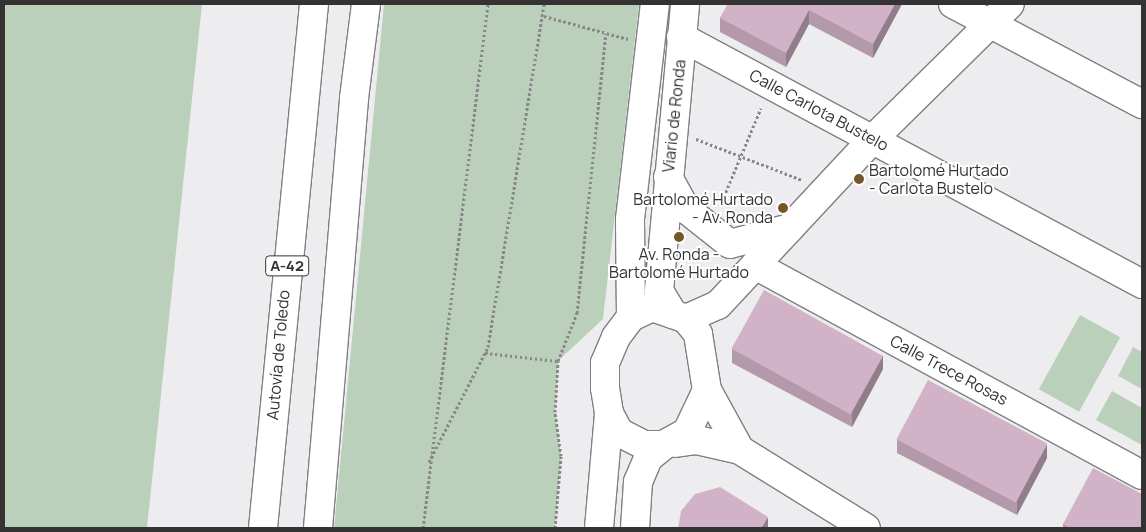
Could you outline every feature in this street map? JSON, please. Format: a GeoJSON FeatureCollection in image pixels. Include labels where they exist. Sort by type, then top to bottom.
{"type":"FeatureCollection","features":[{"type":"Feature","properties":{"kind":"main road","name":"Autovía de Toledo"},"geometry":{"type":"LineString","coordinates":[[263,528],[314,4]]}},
{"type":"Feature","properties":{"kind":"main road"},"geometry":{"type":"LineString","coordinates":[[318,528],[354,98],[366,4]]}},
{"type":"Feature","properties":{"kind":"main road","name":"Viario de Ronda"},"geometry":{"type":"LineString","coordinates":[[631,317],[630,219],[655,4]]}},
{"type":"Feature","properties":{"kind":"main road","name":"Viario de Ronda"},"geometry":{"type":"LineString","coordinates":[[679,316],[659,291],[672,130],[686,4]]}},
{"type":"Feature","properties":{"kind":"main road"},"geometry":{"type":"LineString","coordinates":[[953,4],[1142,104]]}},
{"type":"Feature","properties":{"kind":"main road"},"geometry":{"type":"LineString","coordinates":[[702,352],[718,305],[873,139],[1010,4]]}},
{"type":"Feature","properties":{"kind":"main road","name":"Calle Carlota Bustelo"},"geometry":{"type":"LineString","coordinates":[[681,37],[1142,284]]}},
{"type":"Feature","properties":{"kind":"main road"},"geometry":{"type":"LineString","coordinates":[[668,177],[686,209],[730,244],[790,228]]}},
{"type":"Feature","properties":{"kind":"main road","name":"Calle Trece Rosas"},"geometry":{"type":"LineString","coordinates":[[755,265],[1142,475]]}},
{"type":"Feature","properties":{"kind":"main road"},"geometry":{"type":"LineString","coordinates":[[679,316],[718,305]]}},
{"type":"Feature","properties":{"kind":"main road"},"geometry":{"type":"LineString","coordinates":[[599,528],[609,413],[605,363],[616,337],[631,317],[652,307],[679,316],[698,334],[707,390],[740,450]]}},
{"type":"Feature","properties":{"kind":"main road"},"geometry":{"type":"LineString","coordinates":[[635,528],[638,482],[648,458],[669,444],[698,414],[707,390]]}},
{"type":"Feature","properties":{"kind":"main road"},"geometry":{"type":"LineString","coordinates":[[609,413],[619,432],[644,445],[697,440],[740,450],[866,528]]}},
{"type":"Feature","properties":{"kind":"path"},"geometry":{"type":"LineString","coordinates":[[423,528],[428,464],[464,219],[488,4]]}},
{"type":"Feature","properties":{"kind":"path"},"geometry":{"type":"LineString","coordinates":[[428,464],[485,353],[544,16],[544,4]]}},
{"type":"Feature","properties":{"kind":"path"},"geometry":{"type":"LineString","coordinates":[[544,16],[650,45]]}},
{"type":"Feature","properties":{"kind":"path"},"geometry":{"type":"LineString","coordinates":[[556,528],[562,456],[555,412],[558,361],[577,313],[606,33]]}},
{"type":"Feature","properties":{"kind":"path"},"geometry":{"type":"LineString","coordinates":[[711,229],[771,84]]}},
{"type":"Feature","properties":{"kind":"path"},"geometry":{"type":"LineString","coordinates":[[672,130],[826,190]]}},
{"type":"Feature","properties":{"kind":"path"},"geometry":{"type":"LineString","coordinates":[[485,353],[558,361]]}},
{"type":"Feature","properties":{"kind":"green space"},"geometry":{"type":"Polygon","coordinates":[[[4,4],[202,4],[147,528],[4,528],[4,4]]]}},
{"type":"Feature","properties":{"kind":"green space"},"geometry":{"type":"Polygon","coordinates":[[[384,4],[639,4],[603,319],[558,361],[555,412],[561,456],[555,528],[334,528],[384,4]]]}},
{"type":"Feature","properties":{"kind":"green space"},"geometry":{"type":"Polygon","coordinates":[[[1080,315],[1120,337],[1079,412],[1039,389],[1080,315]]]}},
{"type":"Feature","properties":{"kind":"green space"},"geometry":{"type":"Polygon","coordinates":[[[1133,347],[1142,352],[1142,389],[1118,376],[1133,347]]]}},
{"type":"Feature","properties":{"kind":"green space"},"geometry":{"type":"Polygon","coordinates":[[[1112,391],[1142,408],[1142,445],[1096,420],[1112,391]]]}},
{"type":"Feature","properties":{"kind":"building"},"geometry":{"type":"Polygon","coordinates":[[[728,4],[895,4],[873,44],[809,10],[786,53],[720,18],[728,4]]]}},
{"type":"Feature","properties":{"kind":"building"},"geometry":{"type":"Polygon","coordinates":[[[764,290],[883,356],[850,415],[732,349],[764,290]]]}},
{"type":"Feature","properties":{"kind":"building"},"geometry":{"type":"Polygon","coordinates":[[[928,380],[1047,443],[1016,503],[897,439],[928,380]]]}},
{"type":"Feature","properties":{"kind":"building"},"geometry":{"type":"Polygon","coordinates":[[[1093,468],[1142,494],[1142,528],[1070,528],[1063,524],[1093,468]]]}},
{"type":"Feature","properties":{"kind":"building"},"geometry":{"type":"Polygon","coordinates":[[[720,487],[768,517],[761,528],[678,528],[681,511],[695,494],[720,487]]]}},
{"type":"Feature","properties":{"kind":"place","name":"Bartolomé Hurtado - Carlota Bustelo"},"geometry":{"type":"Point","coordinates":[859,179]}},
{"type":"Feature","properties":{"kind":"place","name":"Bartolomé Hurtado - Av. Ronda"},"geometry":{"type":"Point","coordinates":[783,208]}},
{"type":"Feature","properties":{"kind":"place","name":"Av. Ronda - Bartolomé Hurtado"},"geometry":{"type":"Point","coordinates":[679,237]}}]}
